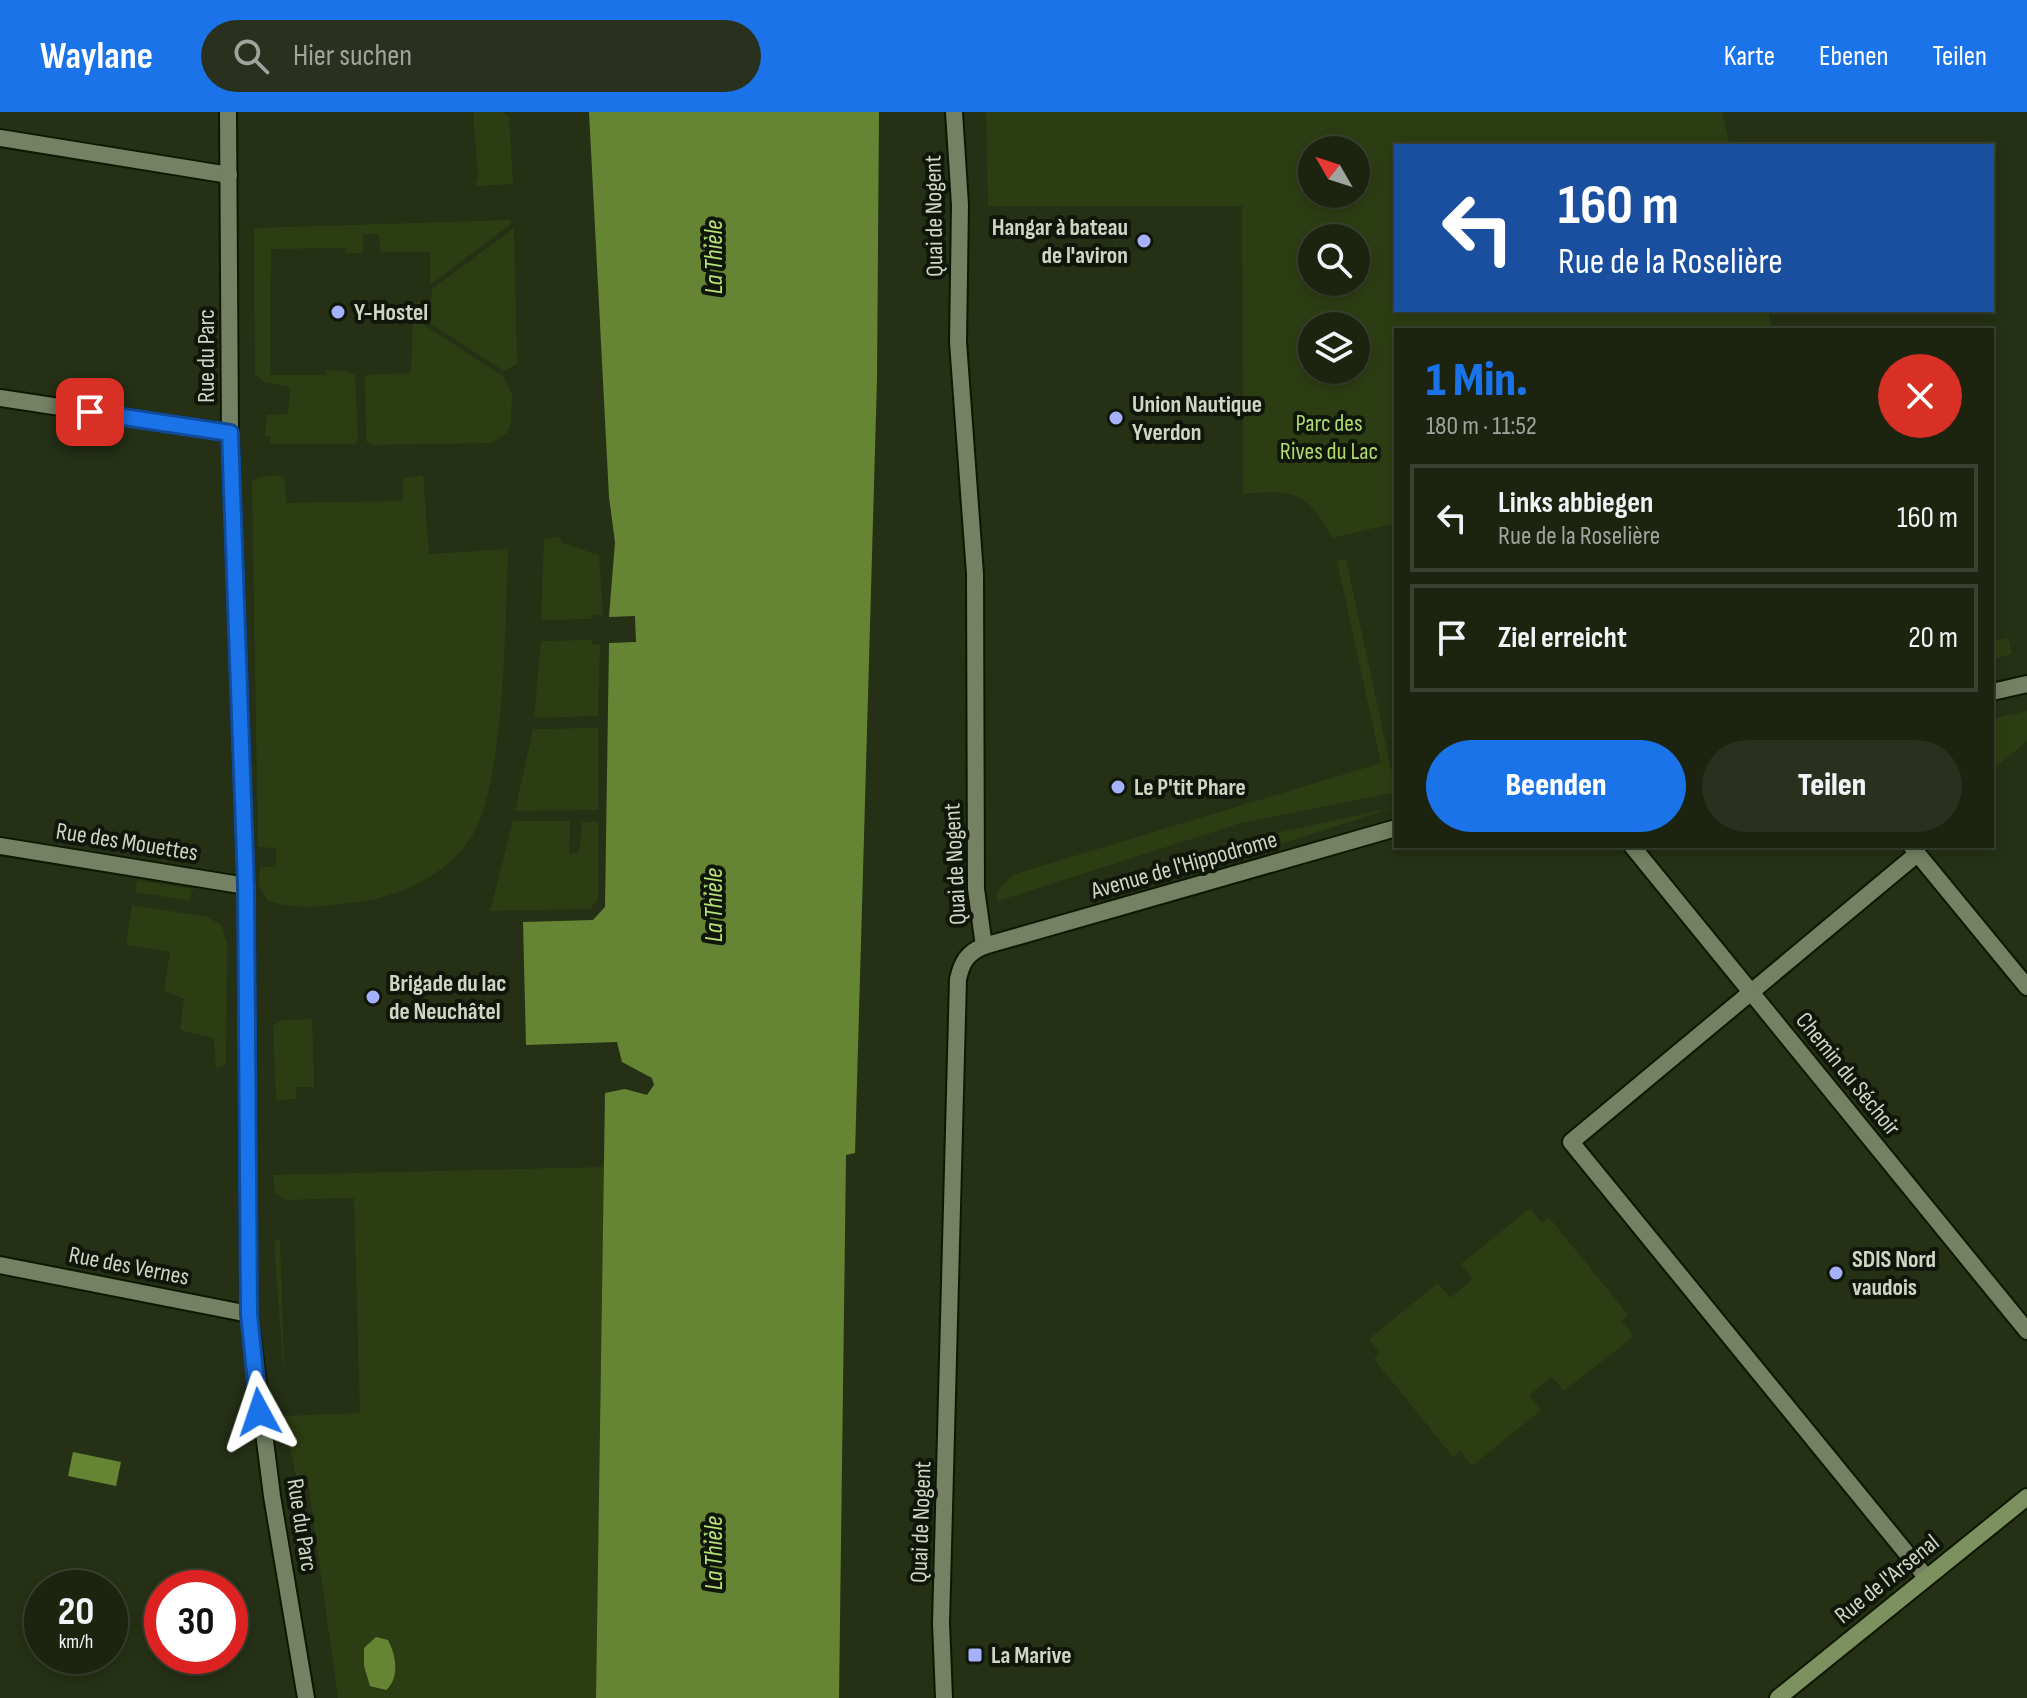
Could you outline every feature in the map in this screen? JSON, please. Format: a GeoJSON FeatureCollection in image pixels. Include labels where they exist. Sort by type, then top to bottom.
{"type":"FeatureCollection","features":[{"type":"Feature","properties":{"kind":"street","name":"Rue du Parc"},"geometry":{"type":"LineString","coordinates":[[228,112],[230,433],[246,886],[249,1314],[272,1496],[306,1698]]}},
{"type":"Feature","properties":{"kind":"street","name":"Quai de Nogent"},"geometry":{"type":"LineString","coordinates":[[944,1698],[941,1623],[958,979],[962,962],[973,950],[984,946],[976,889],[975,574],[958,342],[960,205],[954,112]]}},
{"type":"Feature","properties":{"kind":"street"},"geometry":{"type":"LineString","coordinates":[[0,138],[229,175]]}},
{"type":"Feature","properties":{"kind":"street"},"geometry":{"type":"LineString","coordinates":[[0,398],[230,433]]}},
{"type":"Feature","properties":{"kind":"street"},"geometry":{"type":"LineString","coordinates":[[1994,692],[2027,684]]}},
{"type":"Feature","properties":{"kind":"street","name":"Avenue de l'Hippodrome"},"geometry":{"type":"LineString","coordinates":[[984,946],[1394,829]]}},
{"type":"Feature","properties":{"kind":"street","name":"Rue des Mouettes"},"geometry":{"type":"LineString","coordinates":[[0,846],[246,886]]}},
{"type":"Feature","properties":{"kind":"street","name":"Chemin du Séchoir"},"geometry":{"type":"LineString","coordinates":[[1634,848],[2027,1331]]}},
{"type":"Feature","properties":{"kind":"street"},"geometry":{"type":"LineString","coordinates":[[1926,1577],[1571,1142],[1751,992],[1914,850],[2027,987]]}},
{"type":"Feature","properties":{"kind":"street","name":"Rue des Vernes"},"geometry":{"type":"LineString","coordinates":[[0,1265],[249,1314]]}},
{"type":"Feature","properties":{"kind":"street","name":"Rue de l'Arsenal"},"geometry":{"type":"LineString","coordinates":[[1778,1698],[2027,1497]]}},
{"type":"Feature","properties":{"kind":"green space"},"geometry":{"type":"Polygon","coordinates":[[[473,112],[503,112],[509,117],[513,184],[475,186],[478,176],[473,112]]]}},
{"type":"Feature","properties":{"kind":"green space","name":"Parc des Rives du Lac"},"geometry":{"type":"Polygon","coordinates":[[[986,112],[1722,112],[1730,144],[1394,144],[1394,312],[1768,312],[1772,328],[1394,328],[1394,523],[1332,538],[1315,511],[1297,497],[1274,492],[1243,494],[1242,206],[988,206],[986,112]]]}},
{"type":"Feature","properties":{"kind":"green space"},"geometry":{"type":"Polygon","coordinates":[[[511,220],[511,224],[430,285],[430,252],[380,252],[379,234],[363,234],[363,253],[346,253],[345,248],[271,249],[270,375],[326,375],[326,370],[346,371],[355,375],[358,440],[355,444],[270,444],[270,436],[265,436],[267,415],[288,414],[290,387],[264,382],[255,373],[254,228],[511,220]]]}},
{"type":"Feature","properties":{"kind":"green space"},"geometry":{"type":"Polygon","coordinates":[[[514,228],[517,364],[504,371],[417,315],[417,302],[431,303],[432,289],[514,228]]]}},
{"type":"Feature","properties":{"kind":"green space"},"geometry":{"type":"Polygon","coordinates":[[[413,318],[503,376],[512,395],[511,424],[507,433],[492,443],[371,445],[366,441],[365,375],[411,373],[413,318]]]}},
{"type":"Feature","properties":{"kind":"green space"},"geometry":{"type":"Polygon","coordinates":[[[280,475],[285,479],[286,503],[403,501],[403,478],[423,475],[429,554],[508,549],[502,698],[491,779],[483,812],[461,851],[436,873],[406,889],[374,899],[323,906],[291,906],[268,901],[259,885],[260,867],[276,867],[276,848],[258,847],[252,482],[259,477],[280,475]]]}},
{"type":"Feature","properties":{"kind":"green space"},"geometry":{"type":"Polygon","coordinates":[[[559,536],[562,543],[599,555],[603,616],[591,614],[591,619],[541,620],[544,539],[559,536]]]}},
{"type":"Feature","properties":{"kind":"green space"},"geometry":{"type":"Polygon","coordinates":[[[1346,559],[1394,792],[1241,823],[998,901],[996,894],[1012,875],[1381,763],[1337,561],[1346,559]]]}},
{"type":"Feature","properties":{"kind":"green space"},"geometry":{"type":"Polygon","coordinates":[[[2008,638],[2012,654],[1994,658],[1994,641],[2008,638]]]}},
{"type":"Feature","properties":{"kind":"green space"},"geometry":{"type":"Polygon","coordinates":[[[591,640],[592,645],[600,644],[598,716],[534,718],[541,641],[591,640]]]}},
{"type":"Feature","properties":{"kind":"green space"},"geometry":{"type":"Polygon","coordinates":[[[2027,711],[2027,741],[1994,768],[1994,719],[2027,711]]]}},
{"type":"Feature","properties":{"kind":"green space"},"geometry":{"type":"Polygon","coordinates":[[[598,728],[598,810],[515,811],[533,729],[598,728]]]}},
{"type":"Feature","properties":{"kind":"green space"},"geometry":{"type":"Polygon","coordinates":[[[1394,807],[1274,846],[1270,845],[1267,835],[1394,807]]]}},
{"type":"Feature","properties":{"kind":"green space"},"geometry":{"type":"Polygon","coordinates":[[[513,821],[570,821],[569,854],[579,853],[582,822],[598,822],[598,899],[590,909],[490,911],[513,821]]]}},
{"type":"Feature","properties":{"kind":"green space"},"geometry":{"type":"Polygon","coordinates":[[[137,880],[192,889],[190,901],[135,892],[137,880]]]}},
{"type":"Feature","properties":{"kind":"green space"},"geometry":{"type":"Polygon","coordinates":[[[132,905],[208,917],[222,926],[227,943],[226,1065],[216,1068],[214,1038],[180,1030],[184,999],[164,990],[170,952],[126,945],[132,905]]]}},
{"type":"Feature","properties":{"kind":"green space"},"geometry":{"type":"Polygon","coordinates":[[[312,1019],[314,1087],[296,1087],[296,1099],[276,1100],[273,1026],[282,1020],[312,1019]]]}},
{"type":"Feature","properties":{"kind":"green space"},"geometry":{"type":"Polygon","coordinates":[[[604,1167],[596,1698],[338,1698],[307,1475],[296,1476],[284,1416],[360,1413],[354,1198],[286,1200],[275,1193],[273,1175],[604,1167]]]}},
{"type":"Feature","properties":{"kind":"green space"},"geometry":{"type":"Polygon","coordinates":[[[1530,1208],[1542,1223],[1549,1217],[1628,1315],[1621,1321],[1634,1336],[1564,1391],[1552,1377],[1529,1395],[1541,1410],[1472,1466],[1460,1451],[1453,1457],[1374,1359],[1380,1353],[1369,1339],[1438,1283],[1450,1298],[1473,1279],[1461,1264],[1530,1208]]]}},
{"type":"Feature","properties":{"kind":"green space"},"geometry":{"type":"Polygon","coordinates":[[[280,1240],[284,1364],[274,1241],[280,1240]]]}},
{"type":"Feature","properties":{"kind":"water","name":"La Thièle"},"geometry":{"type":"Polygon","coordinates":[[[589,112],[879,112],[877,379],[855,1153],[846,1155],[839,1698],[596,1698],[605,1093],[625,1089],[647,1095],[654,1085],[652,1078],[622,1062],[617,1042],[526,1045],[523,922],[593,920],[605,907],[609,643],[636,642],[635,616],[609,617],[615,542],[609,497],[589,112]]]}},
{"type":"Feature","properties":{"kind":"water"},"geometry":{"type":"Polygon","coordinates":[[[73,1452],[121,1462],[116,1486],[68,1476],[73,1452]]]}},
{"type":"Feature","properties":{"kind":"water"},"geometry":{"type":"Polygon","coordinates":[[[376,1637],[388,1640],[395,1659],[395,1673],[386,1690],[370,1686],[364,1666],[364,1648],[376,1637]]]}},
{"type":"Feature","properties":{"kind":"place","name":"Hangar à bateau de l'aviron"},"geometry":{"type":"Point","coordinates":[1144,241]}},
{"type":"Feature","properties":{"kind":"place","name":"Y-Hostel"},"geometry":{"type":"Point","coordinates":[338,312]}},
{"type":"Feature","properties":{"kind":"place","name":"Union Nautique Yverdon"},"geometry":{"type":"Point","coordinates":[1116,418]}},
{"type":"Feature","properties":{"kind":"place","name":"Le P'tit Phare"},"geometry":{"type":"Point","coordinates":[1118,787]}},
{"type":"Feature","properties":{"kind":"place","name":"Brigade du lac de Neuchâtel"},"geometry":{"type":"Point","coordinates":[373,997]}},
{"type":"Feature","properties":{"kind":"place","name":"SDIS Nord vaudois"},"geometry":{"type":"Point","coordinates":[1836,1273]}},
{"type":"Feature","properties":{"kind":"place","name":"La Marive"},"geometry":{"type":"Point","coordinates":[975,1655]}},
{"type":"Feature","properties":{"kind":"route"},"geometry":{"type":"LineString","coordinates":[[90,412],[230,433],[246,886],[249,1314],[259,1412]]}}]}
